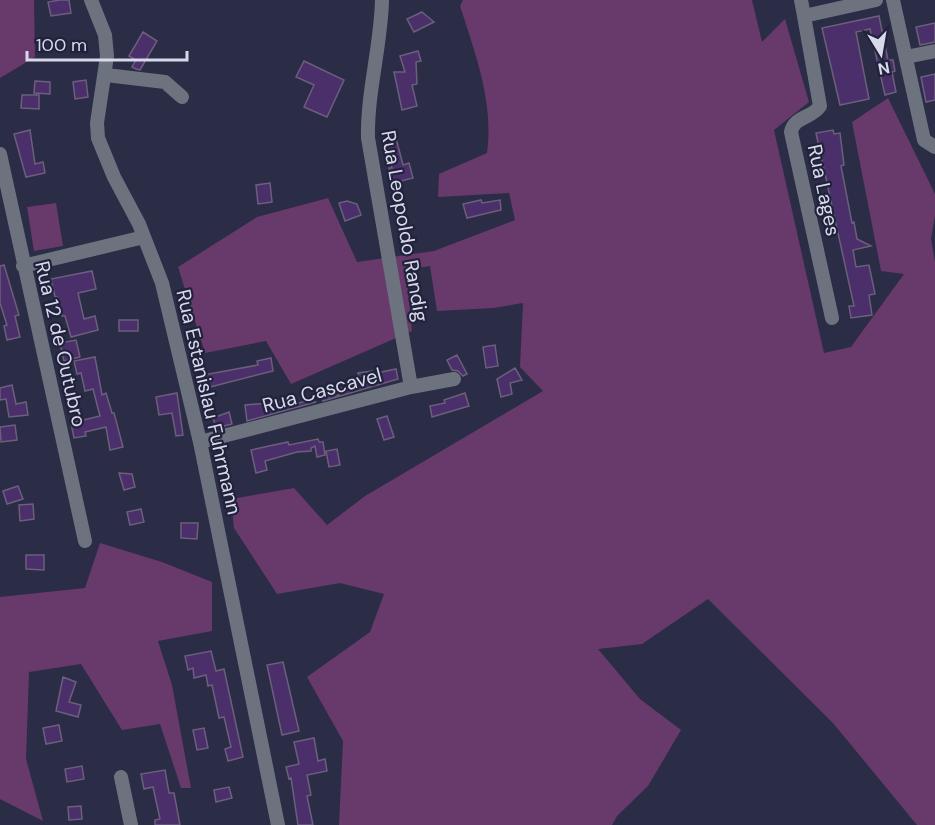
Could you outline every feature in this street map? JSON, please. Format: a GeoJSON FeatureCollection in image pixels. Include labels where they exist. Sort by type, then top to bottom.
{"type":"FeatureCollection","features":[{"type":"Feature","properties":{"kind":"street","name":"Rua Estanislau Fuhrmann"},"geometry":{"type":"LineString","coordinates":[[91,0],[105,35],[106,75],[97,123],[98,138],[114,177],[144,237],[162,283],[200,442],[278,825]]}},
{"type":"Feature","properties":{"kind":"street","name":"Rua Leopoldo Randig"},"geometry":{"type":"LineString","coordinates":[[382,0],[379,43],[368,115],[368,138],[411,387]]}},
{"type":"Feature","properties":{"kind":"street"},"geometry":{"type":"LineString","coordinates":[[801,0],[804,16],[876,0]]}},
{"type":"Feature","properties":{"kind":"street"},"geometry":{"type":"LineString","coordinates":[[893,0],[929,144]]}},
{"type":"Feature","properties":{"kind":"street","name":"Rua Lages"},"geometry":{"type":"LineString","coordinates":[[804,16],[820,106],[817,111],[797,121],[791,132],[832,318]]}},
{"type":"Feature","properties":{"kind":"street"},"geometry":{"type":"LineString","coordinates":[[906,57],[935,51]]}},
{"type":"Feature","properties":{"kind":"street"},"geometry":{"type":"LineString","coordinates":[[106,75],[165,82],[182,97]]}},
{"type":"Feature","properties":{"kind":"street","name":"Rua 12 de Outubro"},"geometry":{"type":"LineString","coordinates":[[0,154],[85,541]]}},
{"type":"Feature","properties":{"kind":"street"},"geometry":{"type":"LineString","coordinates":[[23,266],[144,237]]}},
{"type":"Feature","properties":{"kind":"street","name":"Rua Cascavel"},"geometry":{"type":"LineString","coordinates":[[200,442],[411,387],[454,379]]}},
{"type":"Feature","properties":{"kind":"street"},"geometry":{"type":"LineString","coordinates":[[121,777],[131,825]]}},
{"type":"Feature","properties":{"kind":"shaded area"},"geometry":{"type":"Polygon","coordinates":[[[0,0],[34,0],[35,57],[0,78],[0,0]]]}},
{"type":"Feature","properties":{"kind":"shaded area"},"geometry":{"type":"Polygon","coordinates":[[[463,0],[752,0],[762,42],[785,19],[809,102],[774,130],[824,353],[851,347],[904,274],[881,271],[852,122],[888,98],[935,194],[935,216],[931,239],[935,262],[935,825],[917,825],[833,723],[708,599],[642,644],[598,649],[640,699],[681,730],[648,786],[617,816],[612,825],[339,825],[343,741],[307,677],[370,632],[384,594],[340,583],[277,594],[234,528],[231,499],[294,488],[327,525],[365,496],[543,391],[520,367],[523,303],[494,308],[437,311],[430,266],[406,270],[412,331],[291,384],[266,341],[205,353],[178,267],[257,217],[328,198],[357,262],[434,251],[515,220],[509,193],[438,197],[439,174],[487,153],[488,115],[482,78],[460,6],[463,0]]]}},
{"type":"Feature","properties":{"kind":"shaded area"},"geometry":{"type":"Polygon","coordinates":[[[56,203],[63,246],[34,251],[27,207],[56,203]]]}},
{"type":"Feature","properties":{"kind":"shaded area"},"geometry":{"type":"Polygon","coordinates":[[[100,543],[162,562],[212,582],[212,631],[158,641],[172,685],[191,788],[181,788],[160,724],[122,730],[81,664],[29,672],[26,759],[43,821],[0,799],[0,597],[85,588],[100,543]]]}},
{"type":"Feature","properties":{"kind":"building"},"geometry":{"type":"Polygon","coordinates":[[[69,0],[71,13],[51,16],[48,2],[69,0]]]}},
{"type":"Feature","properties":{"kind":"building"},"geometry":{"type":"Polygon","coordinates":[[[422,12],[434,22],[414,32],[407,19],[422,12]]]}},
{"type":"Feature","properties":{"kind":"building"},"geometry":{"type":"Polygon","coordinates":[[[879,16],[888,60],[893,60],[895,71],[892,72],[896,92],[885,95],[870,29],[856,32],[869,99],[840,105],[822,28],[879,16]]]}},
{"type":"Feature","properties":{"kind":"building"},"geometry":{"type":"Polygon","coordinates":[[[935,23],[935,42],[920,45],[916,27],[935,23]]]}},
{"type":"Feature","properties":{"kind":"building"},"geometry":{"type":"Polygon","coordinates":[[[143,32],[157,41],[140,70],[132,67],[136,60],[129,56],[143,32]]]}},
{"type":"Feature","properties":{"kind":"building"},"geometry":{"type":"Polygon","coordinates":[[[418,51],[421,61],[416,62],[417,84],[412,85],[417,106],[402,110],[394,72],[405,72],[400,56],[418,51]]]}},
{"type":"Feature","properties":{"kind":"building"},"geometry":{"type":"Polygon","coordinates":[[[304,61],[344,80],[327,117],[304,107],[314,85],[296,77],[304,61]]]}},
{"type":"Feature","properties":{"kind":"building"},"geometry":{"type":"Polygon","coordinates":[[[935,74],[935,100],[926,102],[921,77],[935,74]]]}},
{"type":"Feature","properties":{"kind":"building"},"geometry":{"type":"Polygon","coordinates":[[[86,80],[88,97],[75,99],[73,82],[86,80]]]}},
{"type":"Feature","properties":{"kind":"building"},"geometry":{"type":"Polygon","coordinates":[[[35,81],[50,82],[50,94],[34,93],[35,81]]]}},
{"type":"Feature","properties":{"kind":"building"},"geometry":{"type":"Polygon","coordinates":[[[22,95],[39,95],[39,109],[21,108],[22,95]]]}},
{"type":"Feature","properties":{"kind":"building"},"geometry":{"type":"Polygon","coordinates":[[[30,130],[35,164],[43,162],[45,173],[26,177],[14,134],[30,130]]]}},
{"type":"Feature","properties":{"kind":"building"},"geometry":{"type":"Polygon","coordinates":[[[833,130],[834,134],[840,133],[844,165],[841,166],[857,239],[871,246],[853,250],[856,267],[869,265],[875,294],[869,295],[872,315],[851,318],[849,306],[854,306],[816,133],[833,130]]]}},
{"type":"Feature","properties":{"kind":"building"},"geometry":{"type":"Polygon","coordinates":[[[396,138],[403,165],[409,163],[413,178],[393,183],[389,168],[392,168],[384,141],[396,138]]]}},
{"type":"Feature","properties":{"kind":"building"},"geometry":{"type":"Polygon","coordinates":[[[270,183],[272,202],[258,204],[256,185],[270,183]]]}},
{"type":"Feature","properties":{"kind":"building"},"geometry":{"type":"Polygon","coordinates":[[[481,200],[482,203],[500,200],[501,210],[467,218],[463,204],[481,200]]]}},
{"type":"Feature","properties":{"kind":"building"},"geometry":{"type":"Polygon","coordinates":[[[347,201],[357,204],[361,215],[345,221],[339,203],[347,201]]]}},
{"type":"Feature","properties":{"kind":"building"},"geometry":{"type":"Polygon","coordinates":[[[4,265],[19,315],[15,316],[20,337],[7,340],[4,326],[7,325],[0,303],[0,266],[4,265]]]}},
{"type":"Feature","properties":{"kind":"building"},"geometry":{"type":"Polygon","coordinates":[[[92,271],[96,289],[78,293],[84,319],[95,316],[98,330],[71,337],[65,316],[62,316],[57,297],[55,297],[51,279],[92,271]]]}},
{"type":"Feature","properties":{"kind":"building"},"geometry":{"type":"Polygon","coordinates":[[[119,320],[138,320],[138,331],[119,331],[119,320]]]}},
{"type":"Feature","properties":{"kind":"building"},"geometry":{"type":"Polygon","coordinates":[[[76,340],[80,357],[64,361],[60,343],[76,340]]]}},
{"type":"Feature","properties":{"kind":"building"},"geometry":{"type":"Polygon","coordinates":[[[495,345],[498,366],[486,368],[483,347],[495,345]]]}},
{"type":"Feature","properties":{"kind":"building"},"geometry":{"type":"Polygon","coordinates":[[[457,355],[467,374],[463,376],[458,371],[452,370],[447,360],[457,355]]]}},
{"type":"Feature","properties":{"kind":"building"},"geometry":{"type":"Polygon","coordinates":[[[95,357],[102,395],[106,393],[123,447],[110,450],[106,427],[85,432],[86,436],[74,438],[71,423],[100,416],[93,389],[85,391],[81,373],[77,374],[74,361],[95,357]]]}},
{"type":"Feature","properties":{"kind":"building"},"geometry":{"type":"Polygon","coordinates":[[[271,358],[273,371],[206,388],[203,375],[258,365],[257,361],[271,358]]]}},
{"type":"Feature","properties":{"kind":"building"},"geometry":{"type":"Polygon","coordinates":[[[515,368],[522,380],[510,383],[512,394],[501,397],[497,379],[515,368]]]}},
{"type":"Feature","properties":{"kind":"building"},"geometry":{"type":"Polygon","coordinates":[[[396,369],[398,379],[323,401],[322,398],[339,395],[338,389],[360,384],[358,373],[372,371],[372,374],[396,369]]]}},
{"type":"Feature","properties":{"kind":"building"},"geometry":{"type":"Polygon","coordinates":[[[12,385],[16,404],[26,402],[28,415],[9,417],[6,399],[0,400],[0,388],[12,385]]]}},
{"type":"Feature","properties":{"kind":"building"},"geometry":{"type":"Polygon","coordinates":[[[177,393],[183,435],[176,436],[172,413],[159,415],[156,397],[177,393]]]}},
{"type":"Feature","properties":{"kind":"building"},"geometry":{"type":"Polygon","coordinates":[[[465,393],[469,406],[432,417],[430,406],[445,403],[444,400],[465,393]]]}},
{"type":"Feature","properties":{"kind":"building"},"geometry":{"type":"Polygon","coordinates":[[[306,401],[316,402],[247,421],[245,405],[279,402],[280,408],[306,401]]]}},
{"type":"Feature","properties":{"kind":"building"},"geometry":{"type":"Polygon","coordinates":[[[229,412],[232,424],[216,428],[213,418],[229,412]]]}},
{"type":"Feature","properties":{"kind":"building"},"geometry":{"type":"Polygon","coordinates":[[[387,416],[394,437],[384,440],[377,419],[387,416]]]}},
{"type":"Feature","properties":{"kind":"building"},"geometry":{"type":"Polygon","coordinates":[[[15,425],[17,440],[1,442],[0,427],[15,425]]]}},
{"type":"Feature","properties":{"kind":"building"},"geometry":{"type":"Polygon","coordinates":[[[318,439],[319,442],[323,442],[325,455],[317,457],[315,446],[311,448],[311,451],[297,452],[265,461],[267,470],[256,473],[251,450],[288,442],[289,445],[318,439]]]}},
{"type":"Feature","properties":{"kind":"building"},"geometry":{"type":"Polygon","coordinates":[[[337,449],[340,465],[329,467],[326,451],[337,449]]]}},
{"type":"Feature","properties":{"kind":"building"},"geometry":{"type":"Polygon","coordinates":[[[119,473],[132,474],[135,487],[124,490],[119,473]]]}},
{"type":"Feature","properties":{"kind":"building"},"geometry":{"type":"Polygon","coordinates":[[[18,486],[23,499],[7,504],[3,491],[18,486]]]}},
{"type":"Feature","properties":{"kind":"building"},"geometry":{"type":"Polygon","coordinates":[[[33,504],[34,519],[20,521],[19,505],[33,504]]]}},
{"type":"Feature","properties":{"kind":"building"},"geometry":{"type":"Polygon","coordinates":[[[141,509],[144,522],[130,525],[127,512],[141,509]]]}},
{"type":"Feature","properties":{"kind":"building"},"geometry":{"type":"Polygon","coordinates":[[[181,523],[198,523],[197,539],[181,538],[181,523]]]}},
{"type":"Feature","properties":{"kind":"building"},"geometry":{"type":"Polygon","coordinates":[[[26,555],[44,555],[44,570],[26,569],[26,555]]]}},
{"type":"Feature","properties":{"kind":"building"},"geometry":{"type":"Polygon","coordinates":[[[211,651],[216,671],[224,669],[243,757],[228,761],[225,749],[231,747],[224,717],[219,718],[212,685],[208,686],[206,675],[194,678],[193,668],[188,670],[185,656],[211,651]]]}},
{"type":"Feature","properties":{"kind":"building"},"geometry":{"type":"Polygon","coordinates":[[[283,662],[299,731],[282,735],[267,665],[283,662]]]}},
{"type":"Feature","properties":{"kind":"building"},"geometry":{"type":"Polygon","coordinates":[[[63,677],[76,682],[69,702],[81,705],[78,717],[56,711],[63,677]]]}},
{"type":"Feature","properties":{"kind":"building"},"geometry":{"type":"Polygon","coordinates":[[[59,725],[62,741],[46,744],[43,728],[59,725]]]}},
{"type":"Feature","properties":{"kind":"building"},"geometry":{"type":"Polygon","coordinates":[[[204,728],[208,748],[197,750],[193,730],[204,728]]]}},
{"type":"Feature","properties":{"kind":"building"},"geometry":{"type":"Polygon","coordinates":[[[314,738],[318,761],[325,759],[327,771],[307,775],[311,795],[307,796],[313,825],[298,825],[291,778],[289,779],[286,767],[299,764],[294,742],[314,738]]]}},
{"type":"Feature","properties":{"kind":"building"},"geometry":{"type":"Polygon","coordinates":[[[82,766],[84,779],[67,782],[65,769],[82,766]]]}},
{"type":"Feature","properties":{"kind":"building"},"geometry":{"type":"Polygon","coordinates":[[[165,770],[169,793],[174,793],[180,825],[155,825],[155,820],[160,819],[153,787],[144,789],[141,774],[165,770]]]}},
{"type":"Feature","properties":{"kind":"building"},"geometry":{"type":"Polygon","coordinates":[[[229,787],[232,798],[216,802],[214,790],[229,787]]]}},
{"type":"Feature","properties":{"kind":"building"},"geometry":{"type":"Polygon","coordinates":[[[81,806],[82,819],[69,820],[68,807],[81,806]]]}}]}
